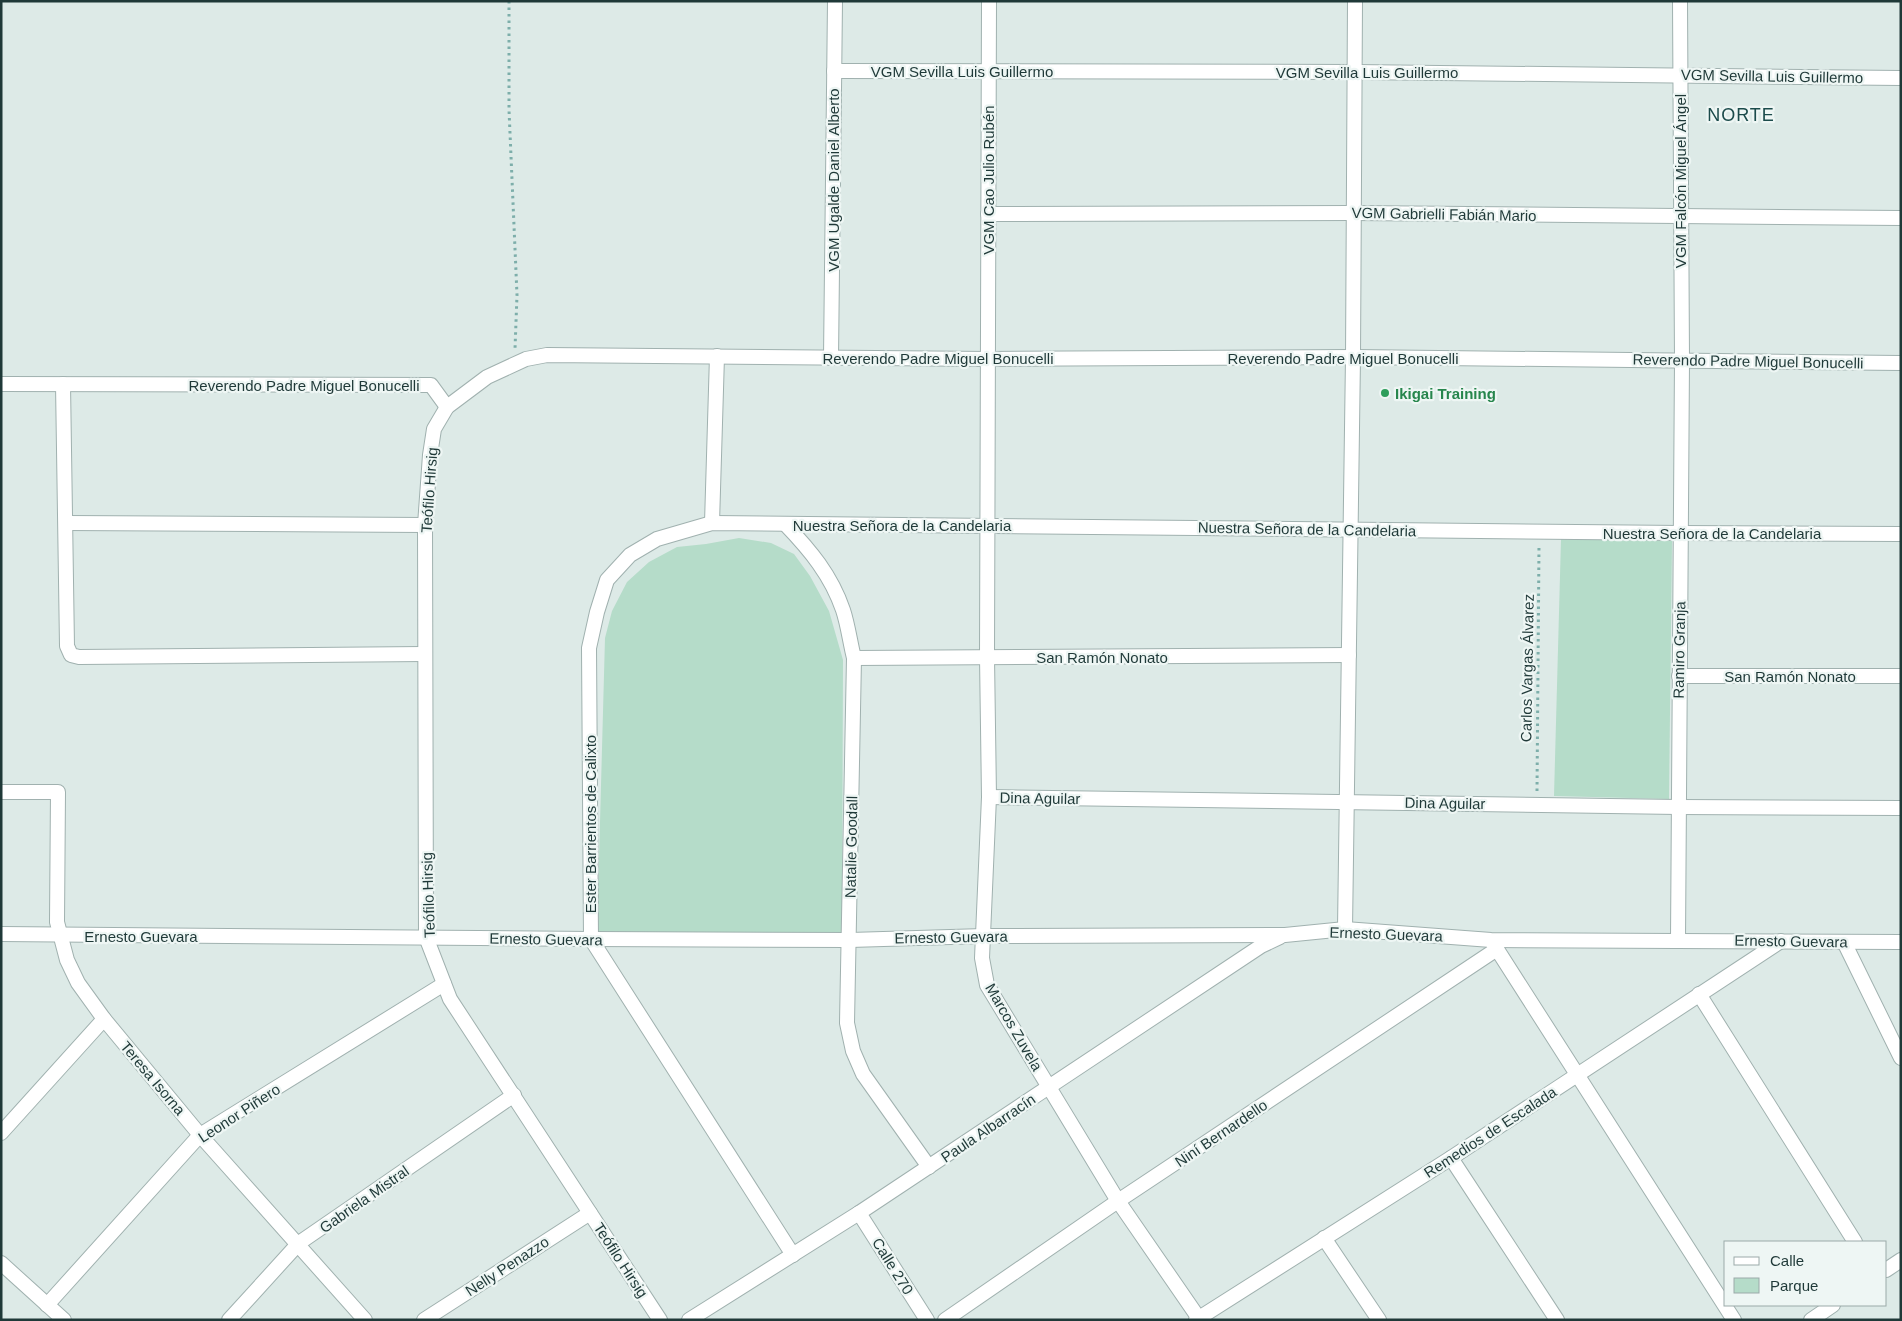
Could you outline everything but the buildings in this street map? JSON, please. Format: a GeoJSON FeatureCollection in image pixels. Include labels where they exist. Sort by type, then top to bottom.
{"type":"FeatureCollection","features":[{"type":"Feature","properties":{"kind":"street","name":"VGM Ugalde Daniel Alberto"},"geometry":{"type":"LineString","coordinates":[[831,358],[835,1]]}},
{"type":"Feature","properties":{"kind":"street","name":"VGM Cao Julio Rubén"},"geometry":{"type":"LineString","coordinates":[[988,525],[989,1]]}},
{"type":"Feature","properties":{"kind":"street"},"geometry":{"type":"LineString","coordinates":[[1345,930],[1350,655],[1355,1]]}},
{"type":"Feature","properties":{"kind":"street","name":"VGM Falcón Miguel Ángel"},"geometry":{"type":"LineString","coordinates":[[1680,1],[1682,361]]}},
{"type":"Feature","properties":{"kind":"street","name":"VGM Sevilla Luis Guillermo"},"geometry":{"type":"LineString","coordinates":[[834,71],[1354,72],[1901,78]]}},
{"type":"Feature","properties":{"kind":"street","name":"VGM Gabrielli Fabián Mario"},"geometry":{"type":"LineString","coordinates":[[988,214],[1353,213],[1901,218]]}},
{"type":"Feature","properties":{"kind":"street","name":"Reverendo Padre Miguel Bonucelli"},"geometry":{"type":"LineString","coordinates":[[1,384],[431,385],[447,407],[487,377],[526,359],[547,355],[988,360],[1353,357],[1901,363]]}},
{"type":"Feature","properties":{"kind":"street"},"geometry":{"type":"LineString","coordinates":[[712,523],[717,356]]}},
{"type":"Feature","properties":{"kind":"street","name":"Ramiro Granja"},"geometry":{"type":"LineString","coordinates":[[1678,940],[1682,361]]}},
{"type":"Feature","properties":{"kind":"street"},"geometry":{"type":"LineString","coordinates":[[63,384],[68,646],[71,654],[78,657],[424,654]]}},
{"type":"Feature","properties":{"kind":"street","name":"Teófilo Hirsig"},"geometry":{"type":"LineString","coordinates":[[447,407],[434,429],[430,454],[425,525],[426,937],[450,999],[660,1320]]}},
{"type":"Feature","properties":{"kind":"street"},"geometry":{"type":"LineString","coordinates":[[66,523],[425,525]]}},
{"type":"Feature","properties":{"kind":"street","name":"Nuestra Señora de la Candelaria"},"geometry":{"type":"LineString","coordinates":[[712,523],[1681,534],[1901,534]]}},
{"type":"Feature","properties":{"kind":"street","name":"Ester Barrientos de Calixto"},"geometry":{"type":"LineString","coordinates":[[591,939],[589,648],[597,612],[607,580],[630,555],[657,539],[712,523]]}},
{"type":"Feature","properties":{"kind":"street","name":"Natalie Goodall"},"geometry":{"type":"LineString","coordinates":[[785,524],[810,550],[831,581],[843,610],[854,658],[847,1023],[853,1051],[863,1074],[929,1167]]}},
{"type":"Feature","properties":{"kind":"street","name":"Marcos Zuvela"},"geometry":{"type":"LineString","coordinates":[[988,525],[989,797],[982,958],[987,985],[1118,1201],[1198,1319]]}},
{"type":"Feature","properties":{"kind":"street","name":"San Ramón Nonato"},"geometry":{"type":"LineString","coordinates":[[854,658],[1350,655]]}},
{"type":"Feature","properties":{"kind":"street","name":"San Ramón Nonato"},"geometry":{"type":"LineString","coordinates":[[1679,676],[1901,676]]}},
{"type":"Feature","properties":{"kind":"street","name":"Teresa Isorna"},"geometry":{"type":"LineString","coordinates":[[1,792],[58,792],[57,922],[67,960],[78,983],[104,1019],[200,1135],[299,1243],[365,1320]]}},
{"type":"Feature","properties":{"kind":"street","name":"Dina Aguilar"},"geometry":{"type":"LineString","coordinates":[[989,797],[1678,807],[1901,808]]}},
{"type":"Feature","properties":{"kind":"street","name":"Ernesto Guevara"},"geometry":{"type":"LineString","coordinates":[[1,934],[60,936],[850,940],[984,936],[1285,935],[1345,930],[1494,944],[1678,940],[1901,942]]}},
{"type":"Feature","properties":{"kind":"street","name":"Paula Albarracín"},"geometry":{"type":"LineString","coordinates":[[690,1320],[859,1213],[1261,946],[1285,935]]}},
{"type":"Feature","properties":{"kind":"street"},"geometry":{"type":"LineString","coordinates":[[591,939],[793,1255]]}},
{"type":"Feature","properties":{"kind":"street","name":"Remedios de Escalada"},"geometry":{"type":"LineString","coordinates":[[1198,1319],[1451,1158],[1782,940]]}},
{"type":"Feature","properties":{"kind":"street"},"geometry":{"type":"LineString","coordinates":[[1844,942],[1901,1058]]}},
{"type":"Feature","properties":{"kind":"street"},"geometry":{"type":"LineString","coordinates":[[1494,944],[1724,1304]]}},
{"type":"Feature","properties":{"kind":"street","name":"Niní Bernardello"},"geometry":{"type":"LineString","coordinates":[[945,1320],[1494,944]]}},
{"type":"Feature","properties":{"kind":"street","name":"Leonor Piñero"},"geometry":{"type":"LineString","coordinates":[[47,1305],[200,1135],[444,984]]}},
{"type":"Feature","properties":{"kind":"street"},"geometry":{"type":"LineString","coordinates":[[1699,994],[1853,1241]]}},
{"type":"Feature","properties":{"kind":"street"},"geometry":{"type":"LineString","coordinates":[[1,1133],[104,1019]]}},
{"type":"Feature","properties":{"kind":"street","name":"Gabriela Mistral"},"geometry":{"type":"LineString","coordinates":[[229,1320],[299,1243],[514,1095]]}},
{"type":"Feature","properties":{"kind":"street"},"geometry":{"type":"LineString","coordinates":[[1451,1158],[1557,1320]]}},
{"type":"Feature","properties":{"kind":"street","name":"Nelly Penazzo"},"geometry":{"type":"LineString","coordinates":[[424,1320],[590,1213]]}},
{"type":"Feature","properties":{"kind":"street","name":"Calle 270"},"geometry":{"type":"LineString","coordinates":[[859,1213],[927,1320]]}},
{"type":"Feature","properties":{"kind":"street"},"geometry":{"type":"LineString","coordinates":[[1324,1238],[1379,1320]]}},
{"type":"Feature","properties":{"kind":"street"},"geometry":{"type":"LineString","coordinates":[[1887,1269],[1901,1260]]}},
{"type":"Feature","properties":{"kind":"street"},"geometry":{"type":"LineString","coordinates":[[1,1263],[64,1320]]}},
{"type":"Feature","properties":{"kind":"street"},"geometry":{"type":"LineString","coordinates":[[1725,1306],[1734,1320]]}},
{"type":"Feature","properties":{"kind":"street"},"geometry":{"type":"LineString","coordinates":[[1811,1320],[1832,1306]]}},
{"type":"Feature","properties":{"kind":"path"},"geometry":{"type":"LineString","coordinates":[[509,1],[509,110],[517,296],[513,364]]}},
{"type":"Feature","properties":{"kind":"path","name":"Carlos Vargas Álvarez"},"geometry":{"type":"LineString","coordinates":[[1536,805],[1540,532]]}},
{"type":"Feature","properties":{"kind":"green space"},"geometry":{"type":"Polygon","coordinates":[[[739,538],[771,543],[794,554],[810,576],[829,611],[843,660],[842,935],[597,933],[605,638],[612,611],[627,582],[649,562],[677,547],[739,538]]]}},
{"type":"Feature","properties":{"kind":"green space"},"geometry":{"type":"Polygon","coordinates":[[[1561,539],[1672,541],[1669,799],[1554,796],[1561,539]]]}},
{"type":"Feature","properties":{"kind":"place","name":"Ikigai Training"},"geometry":{"type":"Point","coordinates":[1385,393]}},
{"type":"Feature","properties":{"kind":"district","name":"NORTE"},"geometry":{"type":"Point","coordinates":[1741,115]}}]}
